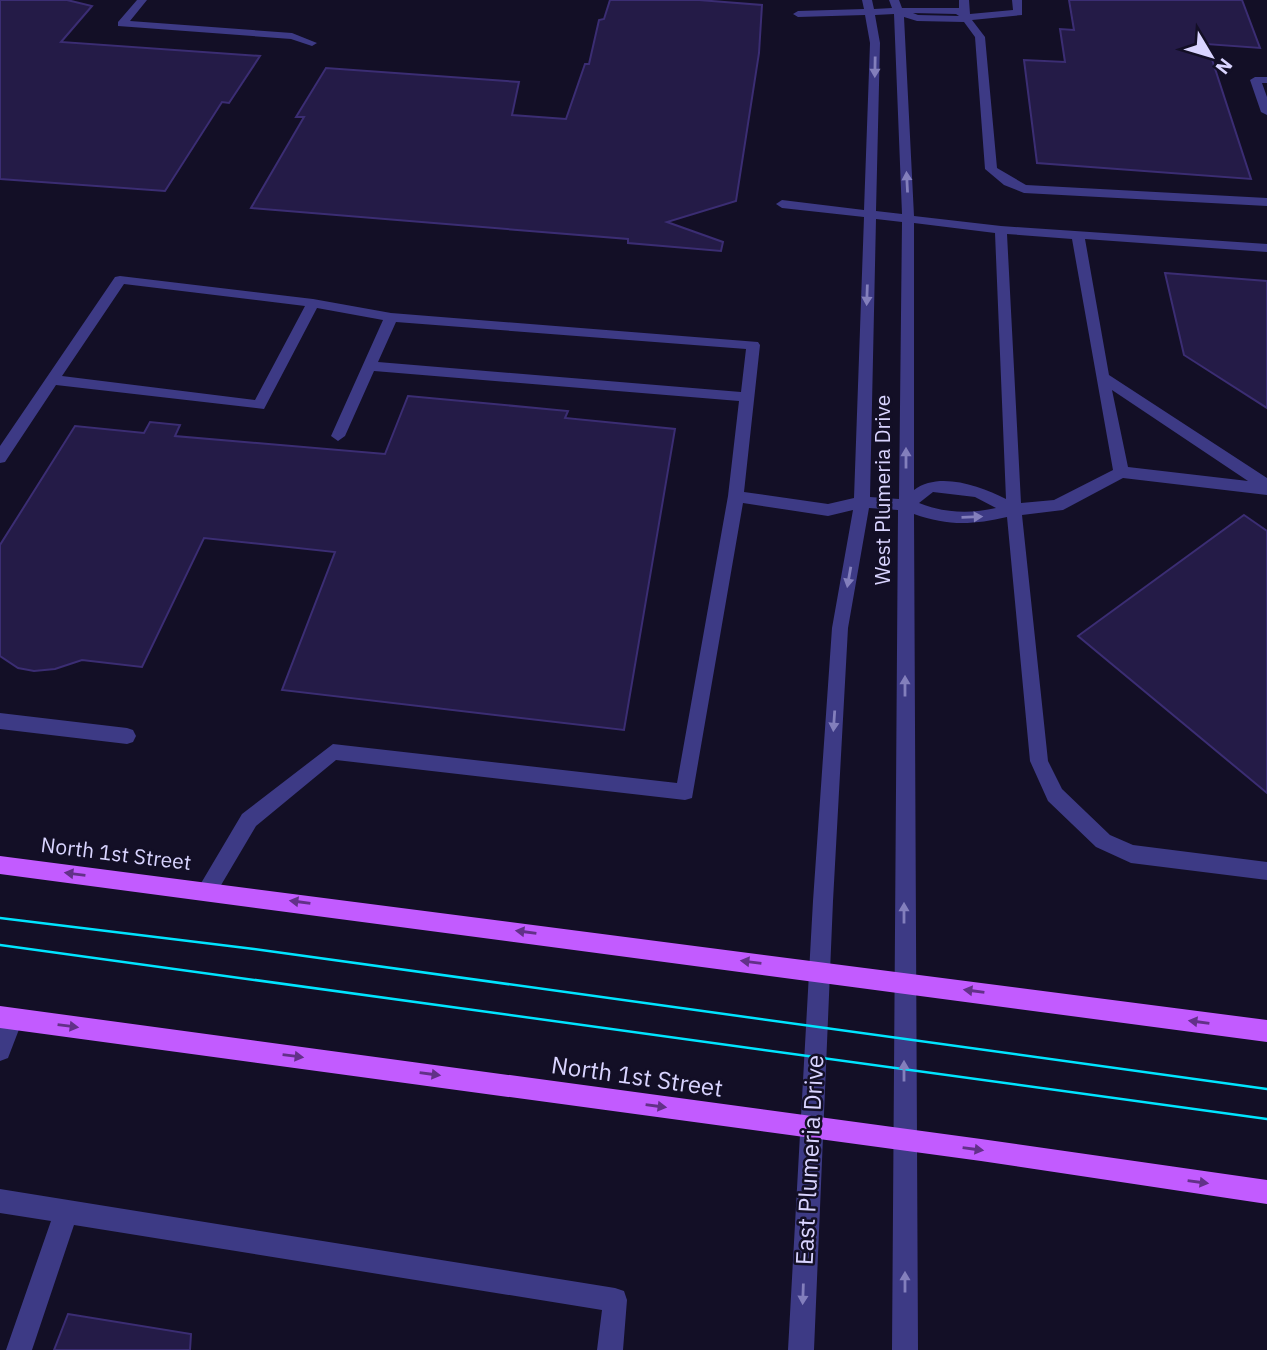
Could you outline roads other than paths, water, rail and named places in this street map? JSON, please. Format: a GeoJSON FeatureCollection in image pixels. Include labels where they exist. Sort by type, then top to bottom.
{"type":"FeatureCollection","features":[{"type":"Feature","properties":{"kind":"main road","name":"North 1st Street"},"geometry":{"type":"LineString","coordinates":[[0,865],[207,890],[1267,1031]]}},
{"type":"Feature","properties":{"kind":"main road","name":"North 1st Street"},"geometry":{"type":"LineString","coordinates":[[6,1018],[1267,1192]]}},
{"type":"Feature","properties":{"kind":"street"},"geometry":{"type":"LineString","coordinates":[[142,0],[122,24],[292,36],[312,43]]}},
{"type":"Feature","properties":{"kind":"street","name":"West Plumeria Drive"},"geometry":{"type":"LineString","coordinates":[[819,971],[840,628],[862,502],[875,43],[872,14],[867,0]]}},
{"type":"Feature","properties":{"kind":"street"},"geometry":{"type":"LineString","coordinates":[[964,0],[965,17],[980,37],[991,169],[1007,183],[1024,189],[1267,202]]}},
{"type":"Feature","properties":{"kind":"street"},"geometry":{"type":"LineString","coordinates":[[798,14],[872,14],[897,6],[916,18],[960,20],[965,17],[1018,13],[1017,0]]}},
{"type":"Feature","properties":{"kind":"street","name":"West Plumeria Drive"},"geometry":{"type":"LineString","coordinates":[[897,6],[908,217],[904,982]]}},
{"type":"Feature","properties":{"kind":"street"},"geometry":{"type":"LineString","coordinates":[[1267,80],[1255,79],[1267,112]]}},
{"type":"Feature","properties":{"kind":"street"},"geometry":{"type":"LineString","coordinates":[[782,204],[1001,230],[1267,248]]}},
{"type":"Feature","properties":{"kind":"street"},"geometry":{"type":"LineString","coordinates":[[1001,230],[1014,510],[1039,761],[1055,795],[1103,841],[1131,854],[1267,871]]}},
{"type":"Feature","properties":{"kind":"street"},"geometry":{"type":"LineString","coordinates":[[1078,235],[1121,472]]}},
{"type":"Feature","properties":{"kind":"street"},"geometry":{"type":"LineString","coordinates":[[0,458],[120,280],[313,303],[391,317],[753,345],[736,496],[685,792],[333,752],[250,820],[207,890]]}},
{"type":"Feature","properties":{"kind":"street"},"geometry":{"type":"LineString","coordinates":[[52,380],[259,405],[313,303]]}},
{"type":"Feature","properties":{"kind":"street"},"geometry":{"type":"LineString","coordinates":[[338,436],[391,317]]}},
{"type":"Feature","properties":{"kind":"street"},"geometry":{"type":"LineString","coordinates":[[369,366],[746,397]]}},
{"type":"Feature","properties":{"kind":"street"},"geometry":{"type":"LineString","coordinates":[[1102,377],[1267,488]]}},
{"type":"Feature","properties":{"kind":"street"},"geometry":{"type":"LineString","coordinates":[[736,496],[828,510],[862,502],[906,505],[931,514],[974,519],[1014,510],[1057,506],[1121,472],[1267,488]]}},
{"type":"Feature","properties":{"kind":"street"},"geometry":{"type":"LineString","coordinates":[[906,505],[930,485],[978,492],[1014,510]]}},
{"type":"Feature","properties":{"kind":"street"},"geometry":{"type":"LineString","coordinates":[[0,721],[127,736]]}},
{"type":"Feature","properties":{"kind":"street","name":"East Plumeria Drive"},"geometry":{"type":"LineString","coordinates":[[801,1350],[819,971]]}},
{"type":"Feature","properties":{"kind":"street"},"geometry":{"type":"LineString","coordinates":[[904,982],[905,1350]]}},
{"type":"Feature","properties":{"kind":"street"},"geometry":{"type":"LineString","coordinates":[[0,1050],[6,1018]]}},
{"type":"Feature","properties":{"kind":"street"},"geometry":{"type":"LineString","coordinates":[[0,1201],[615,1300],[610,1350]]}},
{"type":"Feature","properties":{"kind":"street"},"geometry":{"type":"LineString","coordinates":[[19,1350],[66,1212]]}},
{"type":"Feature","properties":{"kind":"tram line"},"geometry":{"type":"LineString","coordinates":[[0,918],[254,949],[1267,1089]]}},
{"type":"Feature","properties":{"kind":"tram line"},"geometry":{"type":"LineString","coordinates":[[0,945],[1267,1119]]}}]}
